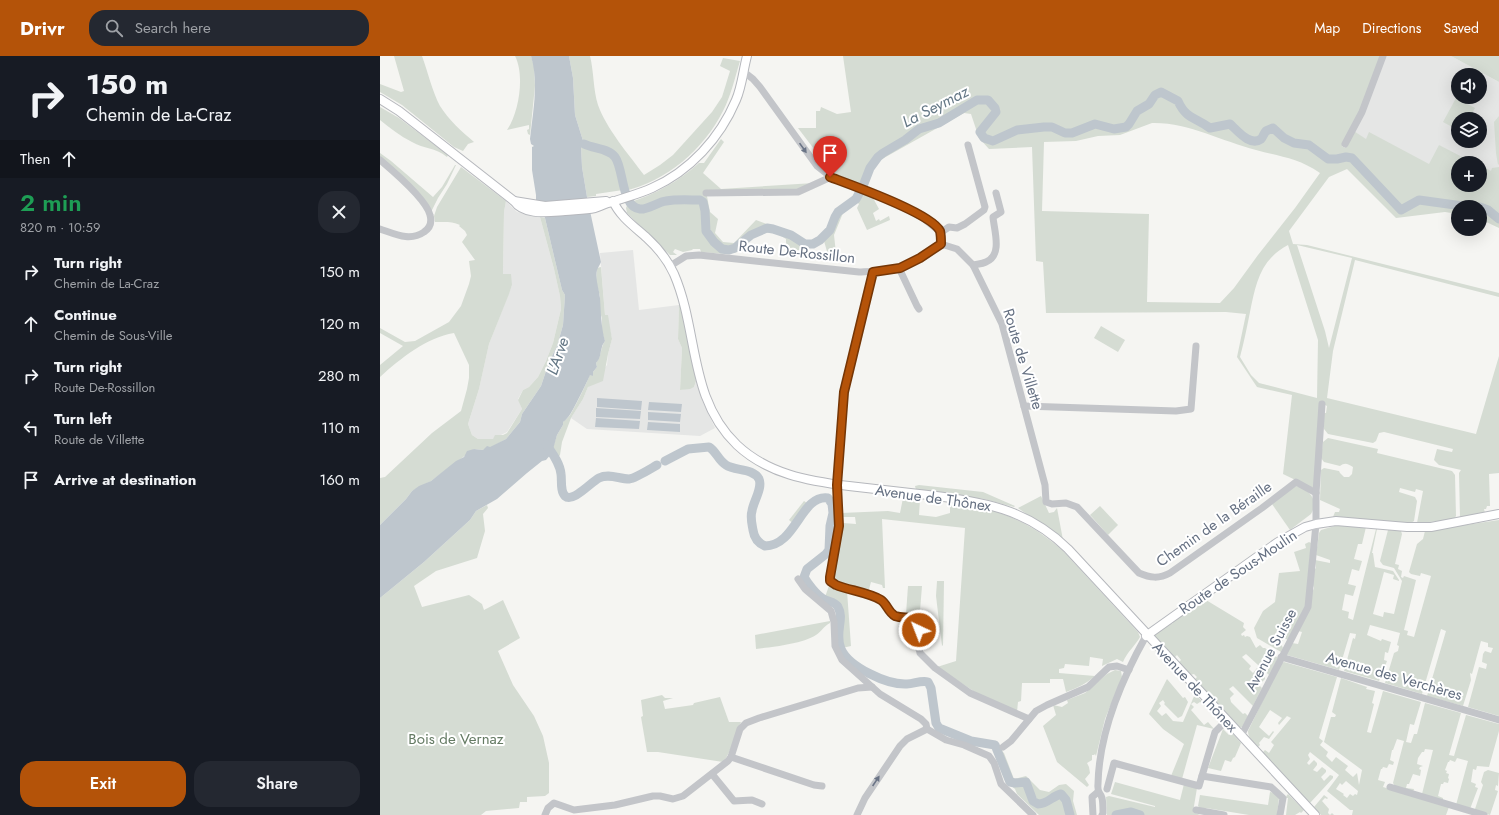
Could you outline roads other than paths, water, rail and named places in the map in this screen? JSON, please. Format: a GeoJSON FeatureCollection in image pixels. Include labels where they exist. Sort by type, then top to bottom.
{"type":"FeatureCollection","features":[{"type":"Feature","properties":{"kind":"main road"},"geometry":{"type":"LineString","coordinates":[[380,99],[409,119],[522,208],[534,211],[560,211],[615,201],[654,187],[687,166],[702,152],[720,130],[736,99],[747,56]]}},
{"type":"Feature","properties":{"kind":"main road","name":"Avenue de Thônex"},"geometry":{"type":"LineString","coordinates":[[615,201],[618,211],[656,248],[670,266],[683,300],[704,392],[713,414],[722,427],[744,451],[767,466],[791,476],[837,485],[978,502],[996,506],[1034,523],[1063,545],[1146,636],[1315,815]]}},
{"type":"Feature","properties":{"kind":"main road"},"geometry":{"type":"LineString","coordinates":[[516,202],[539,206],[595,204]]}},
{"type":"Feature","properties":{"kind":"main road","name":"Route de Sous-Moulin"},"geometry":{"type":"LineString","coordinates":[[1146,636],[1278,542],[1299,530],[1316,524],[1336,521],[1407,528],[1431,527],[1499,514]]}},
{"type":"Feature","properties":{"kind":"street"},"geometry":{"type":"LineString","coordinates":[[1345,144],[1362,112],[1383,56]]}},
{"type":"Feature","properties":{"kind":"street"},"geometry":{"type":"LineString","coordinates":[[744,72],[757,82],[817,166],[830,177],[908,209],[936,226],[940,232],[941,244]]}},
{"type":"Feature","properties":{"kind":"street"},"geometry":{"type":"LineString","coordinates":[[940,232],[949,227],[957,228],[965,224],[984,210],[985,207],[968,145]]}},
{"type":"Feature","properties":{"kind":"street"},"geometry":{"type":"LineString","coordinates":[[380,160],[422,202],[430,214],[431,221],[426,231],[414,237],[405,237],[380,229]]}},
{"type":"Feature","properties":{"kind":"street"},"geometry":{"type":"LineString","coordinates":[[706,193],[798,192],[830,177]]}},
{"type":"Feature","properties":{"kind":"street"},"geometry":{"type":"LineString","coordinates":[[973,265],[987,262],[995,252],[996,237],[993,217],[1002,212],[996,193]]}},
{"type":"Feature","properties":{"kind":"street","name":"Route de Villette"},"geometry":{"type":"LineString","coordinates":[[941,244],[957,249],[973,265],[1002,324],[1045,485],[1046,501],[1051,504],[1066,503],[1077,507]]}},
{"type":"Feature","properties":{"kind":"street","name":"Route De-Rossillon"},"geometry":{"type":"LineString","coordinates":[[670,266],[686,256],[699,255],[859,272],[873,272],[900,268],[920,258],[941,244]]}},
{"type":"Feature","properties":{"kind":"street"},"geometry":{"type":"LineString","coordinates":[[900,268],[916,306],[919,309]]}},
{"type":"Feature","properties":{"kind":"street"},"geometry":{"type":"LineString","coordinates":[[873,272],[844,392],[837,485],[840,522],[830,581],[832,584],[881,600],[894,615],[914,619],[918,625],[918,643],[920,654],[935,668],[970,694],[1029,719]]}},
{"type":"Feature","properties":{"kind":"street"},"geometry":{"type":"LineString","coordinates":[[1024,406],[1176,411],[1192,409],[1196,346]]}},
{"type":"Feature","properties":{"kind":"street","name":"Avenue Suisse"},"geometry":{"type":"LineString","coordinates":[[1240,736],[1308,607],[1316,524],[1316,493],[1322,404]]}},
{"type":"Feature","properties":{"kind":"street","name":"Chemin de la Béraille"},"geometry":{"type":"LineString","coordinates":[[1077,507],[1137,570],[1146,576],[1155,577],[1170,573],[1296,482],[1316,493]]}},
{"type":"Feature","properties":{"kind":"street"},"geometry":{"type":"LineString","coordinates":[[798,579],[805,589],[831,611],[834,622],[835,646],[840,658],[883,696],[918,716],[925,722],[927,729],[944,739],[964,745],[989,756],[994,763],[1001,784],[1033,815]]}},
{"type":"Feature","properties":{"kind":"street","name":"Route de Sous-Moulin"},"geometry":{"type":"LineString","coordinates":[[1102,815],[1102,797],[1098,792],[1098,774],[1103,743],[1114,706],[1129,670],[1146,636]]}},
{"type":"Feature","properties":{"kind":"street","name":"Avenue des Verchères"},"geometry":{"type":"LineString","coordinates":[[1281,657],[1499,720]]}},
{"type":"Feature","properties":{"kind":"street"},"geometry":{"type":"LineString","coordinates":[[1003,747],[1011,741],[1036,711],[1046,705],[1088,687],[1109,668],[1117,666],[1129,670]]}},
{"type":"Feature","properties":{"kind":"street"},"geometry":{"type":"LineString","coordinates":[[545,815],[548,808],[554,803],[574,810],[615,805],[653,796],[673,799],[683,796],[731,758],[739,731],[748,722],[858,688],[872,687]]}},
{"type":"Feature","properties":{"kind":"street"},"geometry":{"type":"LineString","coordinates":[[1106,789],[1114,763],[1199,786],[1215,732],[1226,721]]}},
{"type":"Feature","properties":{"kind":"street"},"geometry":{"type":"LineString","coordinates":[[858,815],[862,803],[900,746],[907,739],[927,729]]}},
{"type":"Feature","properties":{"kind":"street"},"geometry":{"type":"LineString","coordinates":[[731,758],[814,785],[822,786]]}},
{"type":"Feature","properties":{"kind":"street"},"geometry":{"type":"LineString","coordinates":[[712,774],[734,801],[752,800],[762,804]]}},
{"type":"Feature","properties":{"kind":"street"},"geometry":{"type":"LineString","coordinates":[[1202,776],[1271,787],[1282,798],[1280,815]]}},
{"type":"Feature","properties":{"kind":"street"},"geometry":{"type":"LineString","coordinates":[[1390,787],[1484,815]]}},
{"type":"Feature","properties":{"kind":"street","name":"Route de Sous-Moulin"},"geometry":{"type":"LineString","coordinates":[[1093,815],[1092,798],[1098,792]]}},
{"type":"Feature","properties":{"kind":"street"},"geometry":{"type":"LineString","coordinates":[[1196,810],[1224,815]]}},
{"type":"Feature","properties":{"kind":"water","name":"L'Arve"},"geometry":{"type":"Polygon","coordinates":[[[531,56],[569,56],[573,78],[575,115],[584,144],[581,146],[582,167],[601,262],[597,270],[596,277],[605,341],[602,346],[600,357],[596,363],[597,367],[593,372],[593,376],[590,375],[571,414],[563,422],[563,425],[557,435],[552,453],[546,460],[542,461],[497,499],[476,511],[470,520],[424,562],[380,598],[380,525],[412,491],[431,481],[456,461],[464,457],[467,451],[474,449],[483,450],[487,446],[490,447],[506,439],[520,422],[522,414],[541,386],[549,362],[557,346],[563,325],[565,295],[562,290],[545,218],[536,200],[532,170],[532,147],[534,146],[531,144],[530,139],[534,108],[535,76],[531,56]]]}},
{"type":"Feature","properties":{"kind":"water"},"geometry":{"type":"Polygon","coordinates":[[[597,398],[642,401],[641,410],[597,407],[597,398]]]}},
{"type":"Feature","properties":{"kind":"water"},"geometry":{"type":"Polygon","coordinates":[[[649,402],[682,404],[681,412],[648,410],[649,402]]]}},
{"type":"Feature","properties":{"kind":"water"},"geometry":{"type":"Polygon","coordinates":[[[596,408],[641,411],[640,419],[596,417],[596,408]]]}},
{"type":"Feature","properties":{"kind":"water"},"geometry":{"type":"Polygon","coordinates":[[[648,412],[681,414],[680,422],[648,420],[648,412]]]}},
{"type":"Feature","properties":{"kind":"water"},"geometry":{"type":"Polygon","coordinates":[[[596,418],[640,421],[639,429],[595,427],[596,418]]]}},
{"type":"Feature","properties":{"kind":"water"},"geometry":{"type":"Polygon","coordinates":[[[648,422],[680,424],[680,432],[647,430],[648,422]]]}},
{"type":"Feature","properties":{"kind":"waterway","name":"La Seymaz"},"geometry":{"type":"LineString","coordinates":[[584,144],[605,150],[615,157],[618,163],[626,195],[629,202],[634,207],[643,209],[674,200],[700,200],[703,202],[706,231],[714,242],[722,249],[729,250],[735,248],[751,235],[767,228],[791,235],[805,244],[813,244],[820,240],[830,230],[838,212],[856,199],[870,168],[878,157],[919,129],[939,123],[977,100],[988,100],[995,108],[996,112],[980,132],[984,138],[993,141],[1017,130],[1044,127],[1052,127],[1065,133],[1072,133],[1095,124],[1114,129],[1126,127],[1137,111],[1149,104],[1155,95],[1161,92],[1178,101],[1188,115],[1210,128],[1230,124],[1244,137],[1252,141],[1261,139],[1266,131],[1273,128],[1284,138],[1294,143],[1309,145],[1328,159],[1346,157],[1352,158],[1401,210],[1419,200],[1451,204]]}},
{"type":"Feature","properties":{"kind":"waterway","name":"La Seymaz"},"geometry":{"type":"LineString","coordinates":[[1487,210],[1499,219]]}},
{"type":"Feature","properties":{"kind":"waterway"},"geometry":{"type":"LineString","coordinates":[[546,444],[559,466],[562,491],[563,494],[568,497],[573,497],[599,478],[610,476],[629,479],[657,465]]}},
{"type":"Feature","properties":{"kind":"waterway"},"geometry":{"type":"LineString","coordinates":[[665,461],[688,449],[709,447],[726,465],[748,471],[756,475],[759,479],[760,487],[753,507],[751,520],[755,537],[765,546],[776,544],[784,538],[811,504],[819,499],[828,498],[832,504],[833,513],[830,526],[829,550],[807,569],[804,577],[812,589],[820,596],[837,605],[840,612],[839,643],[845,656],[860,668],[879,678],[899,684],[923,681],[928,682],[931,688],[936,723],[939,728],[971,741],[995,745],[1010,782],[1026,782],[1033,801],[1038,804],[1045,803],[1061,794],[1066,800],[1070,815]]}},
{"type":"Feature","properties":{"kind":"waterway"},"geometry":{"type":"LineString","coordinates":[[1116,815],[1131,812],[1140,815]]}},
{"type":"Feature","properties":{"kind":"park label","name":"Bois de Vernaz"},"geometry":{"type":"Point","coordinates":[456,739]}}]}
